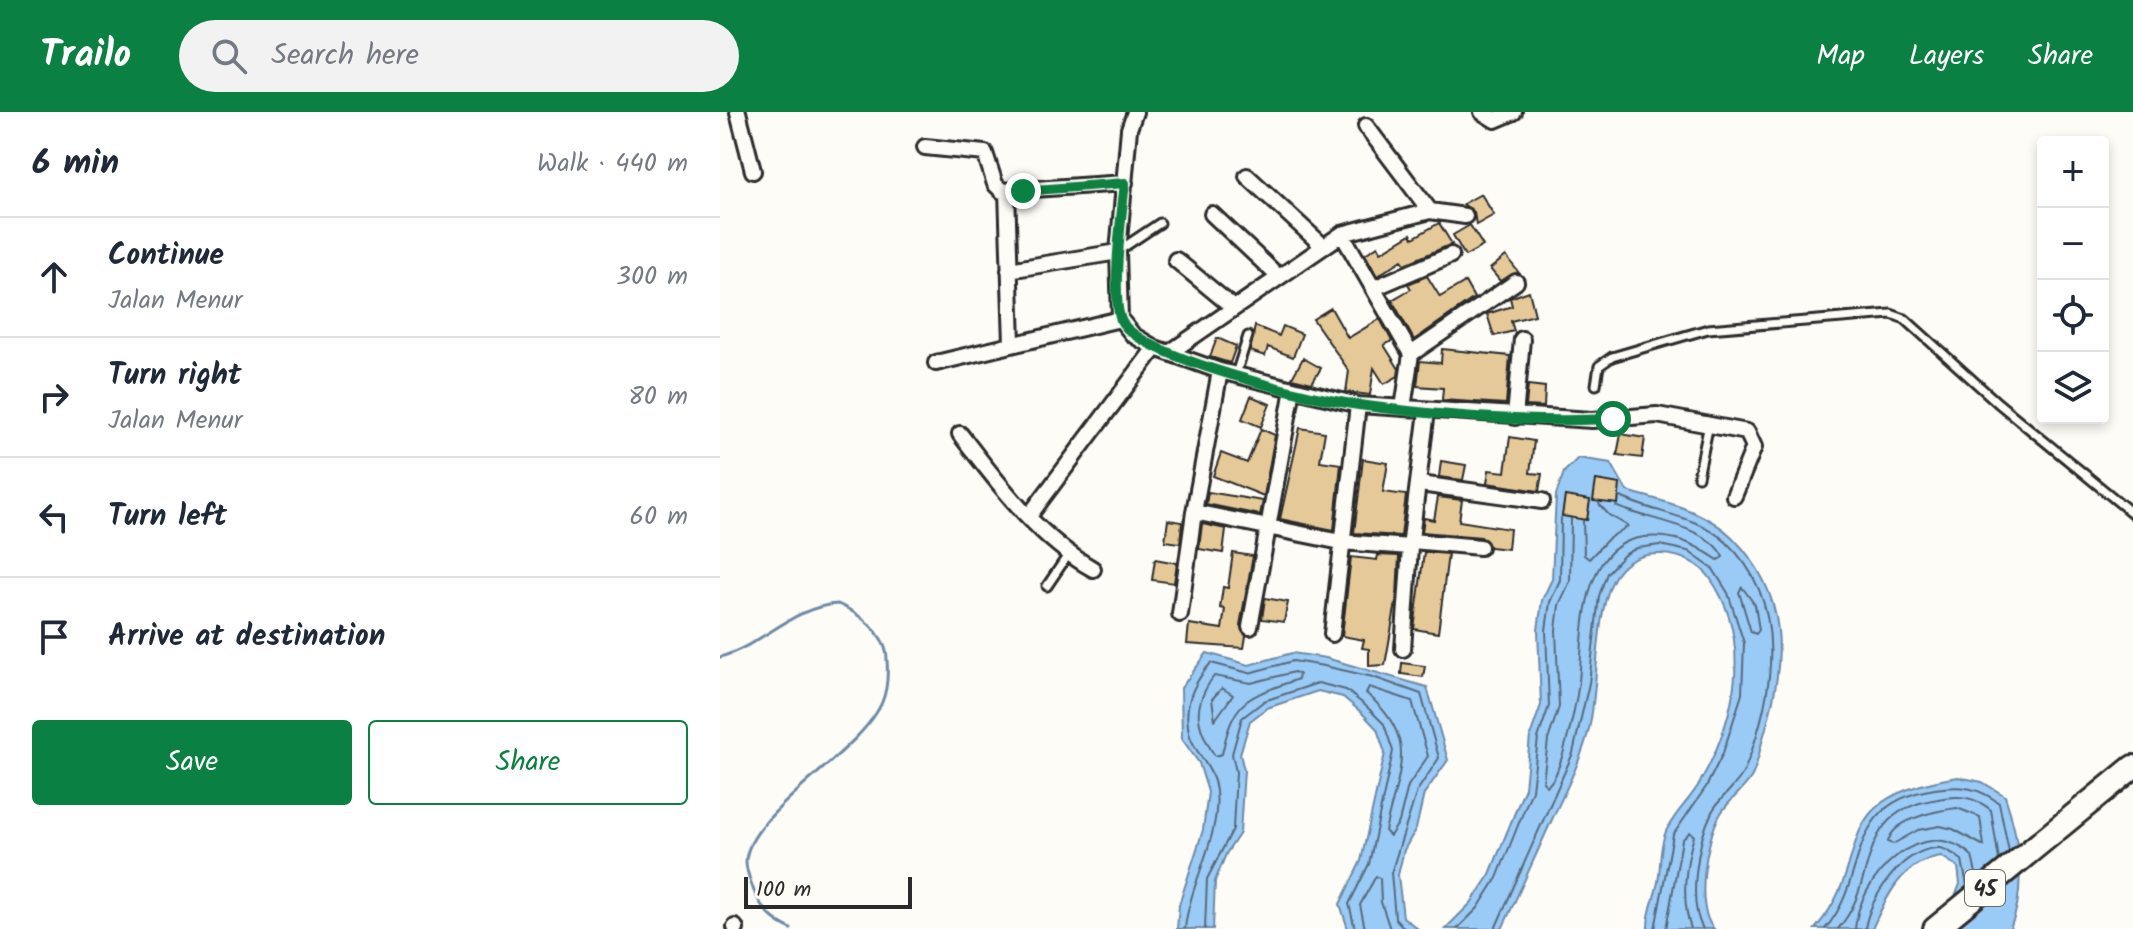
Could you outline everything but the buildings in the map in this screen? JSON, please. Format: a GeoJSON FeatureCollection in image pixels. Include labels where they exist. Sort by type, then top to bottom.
{"type":"FeatureCollection","features":[{"type":"Feature","properties":{"kind":"highway","name":"45"},"geometry":{"type":"LineString","coordinates":[[1935,929],[2133,767]]}},
{"type":"Feature","properties":{"kind":"street"},"geometry":{"type":"LineString","coordinates":[[738,112],[753,171]]}},
{"type":"Feature","properties":{"kind":"street"},"geometry":{"type":"LineString","coordinates":[[1135,112],[1129,129],[1118,252],[1120,319],[1133,335],[1162,351],[1220,371],[1358,405],[1592,420],[1657,415],[1747,432],[1754,443],[1753,453],[1734,496]]}},
{"type":"Feature","properties":{"kind":"street"},"geometry":{"type":"LineString","coordinates":[[1482,112],[1495,120],[1514,112]]}},
{"type":"Feature","properties":{"kind":"street"},"geometry":{"type":"LineString","coordinates":[[1366,126],[1430,211]]}},
{"type":"Feature","properties":{"kind":"street"},"geometry":{"type":"LineString","coordinates":[[925,147],[985,153],[996,187],[1007,191],[1125,183]]}},
{"type":"Feature","properties":{"kind":"street"},"geometry":{"type":"LineString","coordinates":[[1247,176],[1323,246]]}},
{"type":"Feature","properties":{"kind":"street"},"geometry":{"type":"LineString","coordinates":[[1007,191],[1012,343]]}},
{"type":"Feature","properties":{"kind":"street"},"geometry":{"type":"LineString","coordinates":[[1029,516],[1162,351],[1234,308],[1342,234],[1430,211],[1465,216]]}},
{"type":"Feature","properties":{"kind":"street"},"geometry":{"type":"LineString","coordinates":[[1212,214],[1279,277]]}},
{"type":"Feature","properties":{"kind":"street"},"geometry":{"type":"LineString","coordinates":[[1342,234],[1411,354],[1403,408]]}},
{"type":"Feature","properties":{"kind":"street"},"geometry":{"type":"LineString","coordinates":[[1009,270],[1118,252]]}},
{"type":"Feature","properties":{"kind":"street"},"geometry":{"type":"LineString","coordinates":[[1374,288],[1451,255]]}},
{"type":"Feature","properties":{"kind":"street"},"geometry":{"type":"LineString","coordinates":[[1176,260],[1234,308]]}},
{"type":"Feature","properties":{"kind":"street"},"geometry":{"type":"LineString","coordinates":[[1411,354],[1516,282]]}},
{"type":"Feature","properties":{"kind":"street"},"geometry":{"type":"LineString","coordinates":[[936,363],[1120,319]]}},
{"type":"Feature","properties":{"kind":"street"},"geometry":{"type":"LineString","coordinates":[[1515,417],[1522,339]]}},
{"type":"Feature","properties":{"kind":"street"},"geometry":{"type":"LineString","coordinates":[[1180,614],[1194,512],[1220,371]]}},
{"type":"Feature","properties":{"kind":"street"},"geometry":{"type":"LineString","coordinates":[[1250,627],[1293,389]]}},
{"type":"Feature","properties":{"kind":"street"},"geometry":{"type":"LineString","coordinates":[[1332,634],[1358,405]]}},
{"type":"Feature","properties":{"kind":"street"},"geometry":{"type":"LineString","coordinates":[[1403,649],[1411,544],[1427,411]]}},
{"type":"Feature","properties":{"kind":"street"},"geometry":{"type":"LineString","coordinates":[[960,434],[1029,516],[1068,555],[1093,569]]}},
{"type":"Feature","properties":{"kind":"street"},"geometry":{"type":"LineString","coordinates":[[1420,484],[1542,501]]}},
{"type":"Feature","properties":{"kind":"street"},"geometry":{"type":"LineString","coordinates":[[1194,512],[1341,542],[1480,547]]}},
{"type":"Feature","properties":{"kind":"lane"},"geometry":{"type":"LineString","coordinates":[[1118,252],[1160,223]]}},
{"type":"Feature","properties":{"kind":"lane"},"geometry":{"type":"LineString","coordinates":[[1596,385],[1599,366],[1607,360],[1684,335],[1740,326],[1891,314],[1905,319],[1998,403],[2133,514]]}},
{"type":"Feature","properties":{"kind":"lane"},"geometry":{"type":"LineString","coordinates":[[1236,374],[1248,336]]}},
{"type":"Feature","properties":{"kind":"lane"},"geometry":{"type":"LineString","coordinates":[[1698,477],[1709,424]]}},
{"type":"Feature","properties":{"kind":"lane"},"geometry":{"type":"LineString","coordinates":[[1047,586],[1068,555]]}},
{"type":"Feature","properties":{"kind":"water"},"geometry":{"type":"Polygon","coordinates":[[[1578,458],[1611,463],[1627,491],[1682,508],[1721,528],[1751,559],[1765,582],[1773,606],[1779,656],[1771,708],[1757,761],[1749,781],[1721,813],[1707,854],[1703,889],[1708,919],[1714,929],[1648,929],[1665,834],[1712,760],[1730,708],[1734,681],[1732,628],[1724,603],[1701,568],[1676,556],[1663,554],[1636,558],[1625,565],[1609,589],[1600,627],[1592,712],[1586,740],[1502,929],[1445,929],[1471,903],[1490,874],[1525,788],[1530,736],[1541,705],[1538,630],[1542,600],[1552,579],[1556,495],[1564,472],[1578,458]]]}},
{"type":"Feature","properties":{"kind":"water"},"geometry":{"type":"Polygon","coordinates":[[[1207,653],[1249,665],[1292,653],[1326,658],[1427,687],[1448,760],[1424,794],[1416,829],[1404,850],[1398,875],[1403,917],[1418,929],[1348,929],[1340,904],[1361,861],[1385,753],[1377,729],[1362,713],[1343,697],[1318,691],[1267,708],[1250,721],[1240,754],[1244,770],[1240,833],[1226,854],[1215,881],[1213,929],[1177,929],[1179,905],[1203,830],[1208,792],[1199,763],[1182,739],[1181,688],[1207,653]]]}},
{"type":"Feature","properties":{"kind":"water"},"geometry":{"type":"Polygon","coordinates":[[[1958,777],[1982,782],[2005,796],[2014,828],[2020,880],[2010,929],[1942,929],[1960,884],[1958,867],[1941,856],[1916,865],[1906,873],[1890,893],[1872,929],[1815,929],[1834,902],[1859,833],[1869,815],[1886,799],[1915,787],[1958,777]]]}},
{"type":"Feature","properties":{"kind":"waterway"},"geometry":{"type":"LineString","coordinates":[[720,657],[750,644],[807,611],[838,604],[871,626],[886,651],[885,692],[870,722],[783,804],[751,843],[746,866],[754,891],[769,914],[791,929]]}},
{"type":"Feature","properties":{"kind":"route"},"geometry":{"type":"LineString","coordinates":[[1023,191],[1125,183],[1118,252],[1120,319],[1133,335],[1155,348],[1220,371],[1358,405],[1515,417],[1613,419]]}}]}
